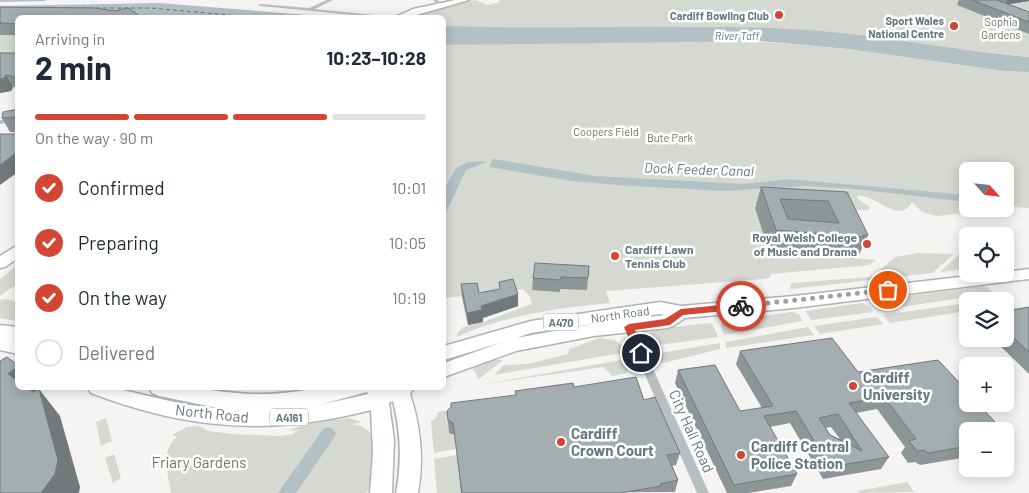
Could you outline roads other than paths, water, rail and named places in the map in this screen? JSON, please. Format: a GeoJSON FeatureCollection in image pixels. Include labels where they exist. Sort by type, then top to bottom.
{"type":"FeatureCollection","features":[{"type":"Feature","properties":{"kind":"main road"},"geometry":{"type":"LineString","coordinates":[[399,15],[437,2],[456,0]]}},
{"type":"Feature","properties":{"kind":"main road"},"geometry":{"type":"LineString","coordinates":[[405,15],[465,0]]}},
{"type":"Feature","properties":{"kind":"main road"},"geometry":{"type":"LineString","coordinates":[[0,264],[15,252]]}},
{"type":"Feature","properties":{"kind":"main road","name":"North Road"},"geometry":{"type":"LineString","coordinates":[[446,352],[498,336],[556,323],[660,308],[681,312],[794,302],[1029,274]]}},
{"type":"Feature","properties":{"kind":"main road","name":"North Road"},"geometry":{"type":"LineString","coordinates":[[446,369],[514,345],[594,330],[667,322],[681,312]]}},
{"type":"Feature","properties":{"kind":"main road"},"geometry":{"type":"LineString","coordinates":[[0,331],[15,334]]}},
{"type":"Feature","properties":{"kind":"main road"},"geometry":{"type":"LineString","coordinates":[[0,342],[15,346]]}},
{"type":"Feature","properties":{"kind":"main road","name":"North Road"},"geometry":{"type":"LineString","coordinates":[[103,390],[134,402],[198,414],[267,418],[332,412],[392,390]]}},
{"type":"Feature","properties":{"kind":"main road","name":"North Road"},"geometry":{"type":"LineString","coordinates":[[167,390],[208,400],[259,404],[307,400],[351,390]]}},
{"type":"Feature","properties":{"kind":"main road"},"geometry":{"type":"LineString","coordinates":[[400,390],[411,432],[411,463],[407,493]]}},
{"type":"Feature","properties":{"kind":"main road"},"geometry":{"type":"LineString","coordinates":[[377,394],[385,440],[380,493]]}},
{"type":"Feature","properties":{"kind":"street"},"geometry":{"type":"LineString","coordinates":[[0,1],[44,0]]}},
{"type":"Feature","properties":{"kind":"street"},"geometry":{"type":"LineString","coordinates":[[266,0],[260,5],[363,15]]}},
{"type":"Feature","properties":{"kind":"street"},"geometry":{"type":"LineString","coordinates":[[309,10],[331,0]]}},
{"type":"Feature","properties":{"kind":"street"},"geometry":{"type":"LineString","coordinates":[[0,122],[15,120]]}},
{"type":"Feature","properties":{"kind":"street","name":"City Hall Road"},"geometry":{"type":"LineString","coordinates":[[629,327],[703,493]]}},
{"type":"Feature","properties":{"kind":"water"},"geometry":{"type":"Polygon","coordinates":[[[159,3],[308,15],[144,15],[113,13],[0,16],[0,6],[159,3]]]}},
{"type":"Feature","properties":{"kind":"water","name":"River Taff"},"geometry":{"type":"Polygon","coordinates":[[[446,26],[748,27],[822,31],[1029,57],[1029,72],[1004,71],[848,49],[760,41],[446,45],[446,26]]]}},
{"type":"Feature","properties":{"kind":"water"},"geometry":{"type":"Polygon","coordinates":[[[493,159],[595,176],[743,184],[788,179],[959,194],[959,201],[855,189],[808,186],[724,191],[618,185],[572,181],[489,167],[493,159]]]}},
{"type":"Feature","properties":{"kind":"water"},"geometry":{"type":"Polygon","coordinates":[[[485,161],[466,170],[446,213],[446,186],[456,168],[468,162],[485,161]]]}},
{"type":"Feature","properties":{"kind":"waterway","name":"Dock Feeder Canal"},"geometry":{"type":"LineString","coordinates":[[286,493],[328,434]]}},
{"type":"Feature","properties":{"kind":"place","name":"Cardiff Bowling Club"},"geometry":{"type":"Point","coordinates":[779,15]}},
{"type":"Feature","properties":{"kind":"place","name":"Sport Wales National Centre"},"geometry":{"type":"Point","coordinates":[954,26]}},
{"type":"Feature","properties":{"kind":"place","name":"Royal Welsh College of Music and Drama"},"geometry":{"type":"Point","coordinates":[867,244]}},
{"type":"Feature","properties":{"kind":"place","name":"Cardiff Lawn Tennis Club"},"geometry":{"type":"Point","coordinates":[615,256]}},
{"type":"Feature","properties":{"kind":"place","name":"Cardiff University"},"geometry":{"type":"Point","coordinates":[853,386]}},
{"type":"Feature","properties":{"kind":"place","name":"Cardiff Crown Court"},"geometry":{"type":"Point","coordinates":[561,442]}},
{"type":"Feature","properties":{"kind":"place","name":"Cardiff Central Police Station"},"geometry":{"type":"Point","coordinates":[741,455]}},
{"type":"Feature","properties":{"kind":"park label","name":"Sophia Gardens"},"geometry":{"type":"Point","coordinates":[1001,27]}},
{"type":"Feature","properties":{"kind":"park label","name":"Coopers Field"},"geometry":{"type":"Point","coordinates":[606,131]}},
{"type":"Feature","properties":{"kind":"park label","name":"Bute Park"},"geometry":{"type":"Point","coordinates":[670,137]}},
{"type":"Feature","properties":{"kind":"park label","name":"Friary Gardens"},"geometry":{"type":"Point","coordinates":[199,462]}}]}
